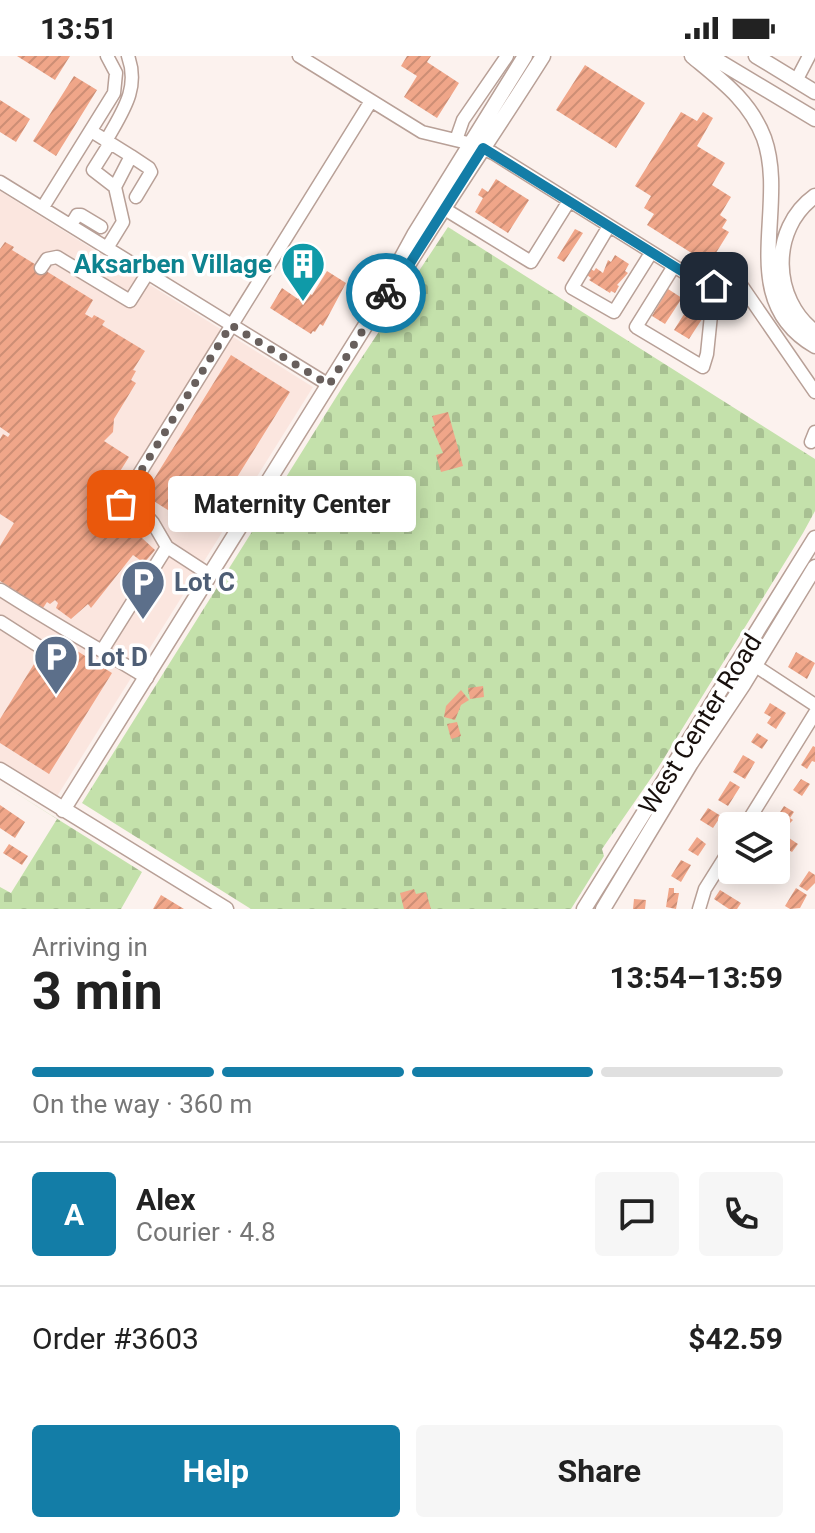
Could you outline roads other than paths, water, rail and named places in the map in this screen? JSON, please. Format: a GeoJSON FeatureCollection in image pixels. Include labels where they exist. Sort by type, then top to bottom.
{"type":"FeatureCollection","features":[{"type":"Feature","properties":{"kind":"main road"},"geometry":{"type":"LineString","coordinates":[[63,810],[392,283],[407,268],[525,56]]}},
{"type":"Feature","properties":{"kind":"main road"},"geometry":{"type":"LineString","coordinates":[[392,283],[396,268],[414,235],[543,56]]}},
{"type":"Feature","properties":{"kind":"main road"},"geometry":{"type":"LineString","coordinates":[[692,56],[741,98],[763,137],[770,166],[768,268],[772,295],[790,326],[815,346]]}},
{"type":"Feature","properties":{"kind":"main road"},"geometry":{"type":"LineString","coordinates":[[710,56],[815,119]]}},
{"type":"Feature","properties":{"kind":"main road"},"geometry":{"type":"LineString","coordinates":[[756,56],[815,92]]}},
{"type":"Feature","properties":{"kind":"main road"},"geometry":{"type":"LineString","coordinates":[[815,196],[801,209],[789,230],[784,242],[781,269],[791,305],[815,332]]}},
{"type":"Feature","properties":{"kind":"main road","name":"West Center Road"},"geometry":{"type":"LineString","coordinates":[[584,909],[815,538]]}},
{"type":"Feature","properties":{"kind":"main road","name":"West Center Road"},"geometry":{"type":"LineString","coordinates":[[603,909],[815,567]]}},
{"type":"Feature","properties":{"kind":"main road"},"geometry":{"type":"LineString","coordinates":[[0,770],[226,909]]}},
{"type":"Feature","properties":{"kind":"street"},"geometry":{"type":"LineString","coordinates":[[43,207],[112,97],[116,77],[107,56]]}},
{"type":"Feature","properties":{"kind":"street"},"geometry":{"type":"LineString","coordinates":[[107,248],[123,222],[115,187],[93,170],[132,94],[128,56]]}},
{"type":"Feature","properties":{"kind":"street"},"geometry":{"type":"LineString","coordinates":[[299,56],[422,132],[477,146],[693,278],[714,286],[730,284],[737,279],[815,392]]}},
{"type":"Feature","properties":{"kind":"street"},"geometry":{"type":"LineString","coordinates":[[456,140],[463,120],[507,56]]}},
{"type":"Feature","properties":{"kind":"street"},"geometry":{"type":"LineString","coordinates":[[796,81],[809,56]]}},
{"type":"Feature","properties":{"kind":"street"},"geometry":{"type":"LineString","coordinates":[[116,77],[133,82]]}},
{"type":"Feature","properties":{"kind":"street"},"geometry":{"type":"LineString","coordinates":[[210,575],[167,547],[131,494],[133,484],[371,101]]}},
{"type":"Feature","properties":{"kind":"street"},"geometry":{"type":"LineString","coordinates":[[91,131],[149,168],[151,172],[136,197]]}},
{"type":"Feature","properties":{"kind":"street"},"geometry":{"type":"LineString","coordinates":[[115,187],[131,156]]}},
{"type":"Feature","properties":{"kind":"street"},"geometry":{"type":"LineString","coordinates":[[0,182],[329,385]]}},
{"type":"Feature","properties":{"kind":"street"},"geometry":{"type":"LineString","coordinates":[[443,208],[531,262],[569,201]]}},
{"type":"Feature","properties":{"kind":"street"},"geometry":{"type":"LineString","coordinates":[[71,225],[77,215],[81,215],[101,227]]}},
{"type":"Feature","properties":{"kind":"street"},"geometry":{"type":"LineString","coordinates":[[609,226],[572,286],[585,296],[614,312],[651,253]]}},
{"type":"Feature","properties":{"kind":"street"},"geometry":{"type":"LineString","coordinates":[[41,268],[47,259],[57,257],[130,301],[147,274]]}},
{"type":"Feature","properties":{"kind":"street"},"geometry":{"type":"LineString","coordinates":[[674,266],[636,327],[703,367],[714,286]]}},
{"type":"Feature","properties":{"kind":"street"},"geometry":{"type":"LineString","coordinates":[[103,649],[167,547]]}},
{"type":"Feature","properties":{"kind":"street"},"geometry":{"type":"LineString","coordinates":[[1,590],[147,678]]}},
{"type":"Feature","properties":{"kind":"street"},"geometry":{"type":"LineString","coordinates":[[13,630],[27,627],[38,614]]}},
{"type":"Feature","properties":{"kind":"street"},"geometry":{"type":"LineString","coordinates":[[1,622],[40,647]]}},
{"type":"Feature","properties":{"kind":"street"},"geometry":{"type":"LineString","coordinates":[[742,657],[815,705]]}},
{"type":"Feature","properties":{"kind":"street"},"geometry":{"type":"LineString","coordinates":[[754,812],[815,713]]}},
{"type":"Feature","properties":{"kind":"street"},"geometry":{"type":"LineString","coordinates":[[699,908],[705,889],[718,868]]}},
{"type":"Feature","properties":{"kind":"place","name":"Aksarben Village"},"geometry":{"type":"Point","coordinates":[303,303]}},
{"type":"Feature","properties":{"kind":"place","name":"Maternity Center"},"geometry":{"type":"Point","coordinates":[121,504]}},
{"type":"Feature","properties":{"kind":"place","name":"Lot C"},"geometry":{"type":"Point","coordinates":[143,621]}},
{"type":"Feature","properties":{"kind":"place","name":"Lot D"},"geometry":{"type":"Point","coordinates":[56,696]}}]}
